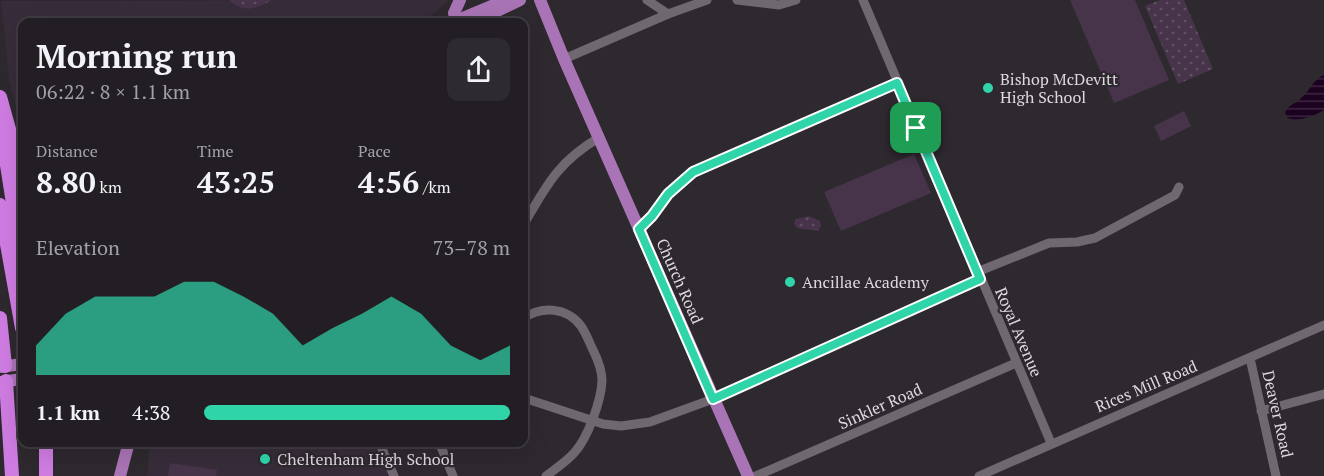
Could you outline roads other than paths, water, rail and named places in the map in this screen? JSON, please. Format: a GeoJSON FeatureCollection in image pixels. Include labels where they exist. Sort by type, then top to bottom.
{"type":"FeatureCollection","features":[{"type":"Feature","properties":{"kind":"highway"},"geometry":{"type":"LineString","coordinates":[[0,97],[18,162]]}},
{"type":"Feature","properties":{"kind":"highway"},"geometry":{"type":"LineString","coordinates":[[0,120],[18,235]]}},
{"type":"Feature","properties":{"kind":"highway"},"geometry":{"type":"LineString","coordinates":[[0,205],[18,306]]}},
{"type":"Feature","properties":{"kind":"highway"},"geometry":{"type":"LineString","coordinates":[[0,318],[10,366]]}},
{"type":"Feature","properties":{"kind":"highway"},"geometry":{"type":"LineString","coordinates":[[11,380],[9,429],[12,476]]}},
{"type":"Feature","properties":{"kind":"highway"},"geometry":{"type":"LineString","coordinates":[[0,399],[9,429]]}},
{"type":"Feature","properties":{"kind":"highway"},"geometry":{"type":"LineString","coordinates":[[36,447],[37,476]]}},
{"type":"Feature","properties":{"kind":"highway"},"geometry":{"type":"LineString","coordinates":[[46,447],[46,476]]}},
{"type":"Feature","properties":{"kind":"main road"},"geometry":{"type":"LineString","coordinates":[[455,18],[454,13],[460,0]]}},
{"type":"Feature","properties":{"kind":"main road"},"geometry":{"type":"LineString","coordinates":[[464,18],[506,0]]}},
{"type":"Feature","properties":{"kind":"main road"},"geometry":{"type":"LineString","coordinates":[[482,18],[520,0]]}},
{"type":"Feature","properties":{"kind":"main road","name":"Church Road"},"geometry":{"type":"LineString","coordinates":[[540,0],[748,476]]}},
{"type":"Feature","properties":{"kind":"main road"},"geometry":{"type":"LineString","coordinates":[[10,366],[11,380]]}},
{"type":"Feature","properties":{"kind":"main road"},"geometry":{"type":"LineString","coordinates":[[120,476],[128,447]]}},
{"type":"Feature","properties":{"kind":"street"},"geometry":{"type":"LineString","coordinates":[[647,0],[668,14]]}},
{"type":"Feature","properties":{"kind":"street"},"geometry":{"type":"LineString","coordinates":[[564,59],[668,14],[707,0]]}},
{"type":"Feature","properties":{"kind":"street"},"geometry":{"type":"LineString","coordinates":[[737,0],[779,5],[796,0]]}},
{"type":"Feature","properties":{"kind":"street","name":"Royal Avenue"},"geometry":{"type":"LineString","coordinates":[[862,0],[1051,443]]}},
{"type":"Feature","properties":{"kind":"street"},"geometry":{"type":"LineString","coordinates":[[639,229],[668,194],[693,172],[897,83]]}},
{"type":"Feature","properties":{"kind":"street"},"geometry":{"type":"LineString","coordinates":[[528,216],[548,183],[563,165],[578,151],[600,137]]}},
{"type":"Feature","properties":{"kind":"street"},"geometry":{"type":"LineString","coordinates":[[528,399],[611,425],[640,424],[659,420],[700,402],[713,399],[1049,243],[1077,242],[1095,238],[1175,195],[1179,187]]}},
{"type":"Feature","properties":{"kind":"street"},"geometry":{"type":"LineString","coordinates":[[528,316],[539,311],[557,310],[570,316],[582,327],[598,361],[602,380],[600,394],[585,439],[577,450],[546,476]]}},
{"type":"Feature","properties":{"kind":"street","name":"Rices Mill Road"},"geometry":{"type":"LineString","coordinates":[[979,476],[1324,325]]}},
{"type":"Feature","properties":{"kind":"street","name":"Deaver Road"},"geometry":{"type":"LineString","coordinates":[[1250,358],[1276,476]]}},
{"type":"Feature","properties":{"kind":"street","name":"Sinkler Road"},"geometry":{"type":"LineString","coordinates":[[756,476],[1016,363]]}},
{"type":"Feature","properties":{"kind":"street"},"geometry":{"type":"LineString","coordinates":[[1261,411],[1324,394]]}},
{"type":"Feature","properties":{"kind":"street"},"geometry":{"type":"LineString","coordinates":[[381,447],[394,476]]}},
{"type":"Feature","properties":{"kind":"street"},"geometry":{"type":"LineString","coordinates":[[441,447],[453,476]]}},
{"type":"Feature","properties":{"kind":"place","name":"Bishop McDevitt High School"},"geometry":{"type":"Point","coordinates":[988,88]}},
{"type":"Feature","properties":{"kind":"place","name":"Ancillae Academy"},"geometry":{"type":"Point","coordinates":[790,282]}},
{"type":"Feature","properties":{"kind":"place","name":"Cheltenham High School"},"geometry":{"type":"Point","coordinates":[265,459]}}]}
